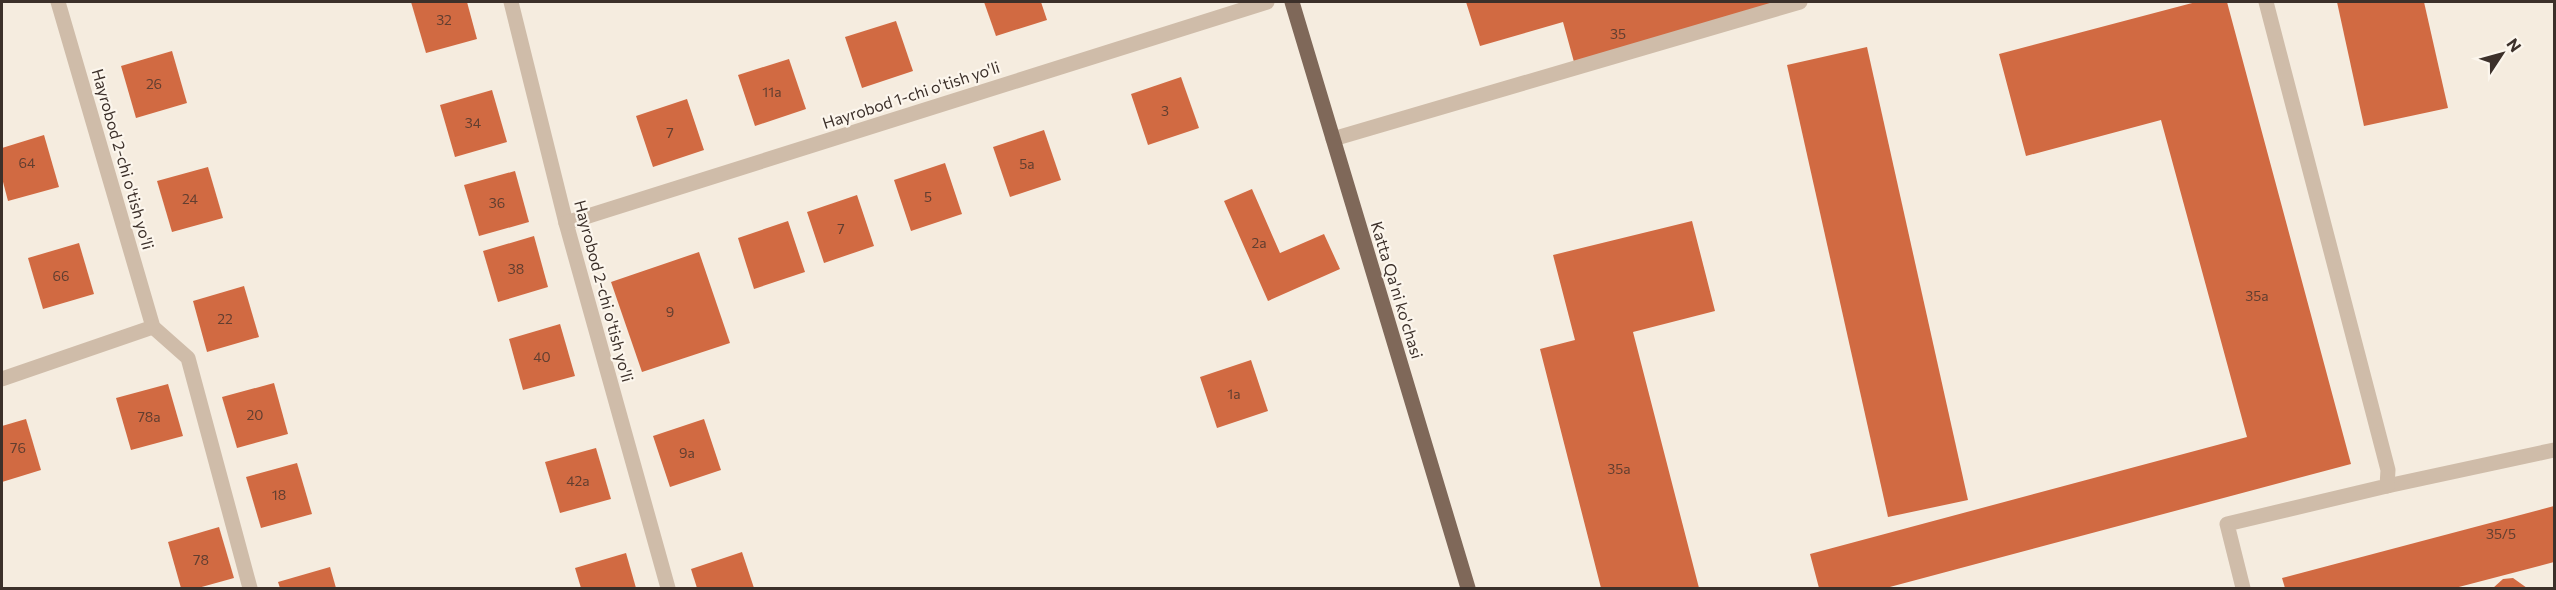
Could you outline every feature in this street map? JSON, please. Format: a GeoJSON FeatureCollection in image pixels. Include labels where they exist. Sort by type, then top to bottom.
{"type":"FeatureCollection","features":[{"type":"Feature","properties":{"kind":"main road","name":"Katta Qa'ni ko'chasi"},"geometry":{"type":"LineString","coordinates":[[1292,2],[1468,588]]}},
{"type":"Feature","properties":{"kind":"street","name":"Hayrobod 2-chi o'tish yo'li"},"geometry":{"type":"LineString","coordinates":[[58,2],[153,327]]}},
{"type":"Feature","properties":{"kind":"street","name":"Hayrobod 2-chi o'tish yo'li"},"geometry":{"type":"LineString","coordinates":[[511,2],[566,223],[668,588]]}},
{"type":"Feature","properties":{"kind":"street","name":"Hayrobod 1-chi o'tish yo'li"},"geometry":{"type":"LineString","coordinates":[[566,223],[1267,2]]}},
{"type":"Feature","properties":{"kind":"street"},"geometry":{"type":"LineString","coordinates":[[1333,139],[1800,2]]}},
{"type":"Feature","properties":{"kind":"street"},"geometry":{"type":"LineString","coordinates":[[2266,2],[2388,470],[2387,486]]}},
{"type":"Feature","properties":{"kind":"street"},"geometry":{"type":"LineString","coordinates":[[2,379],[153,327],[188,358],[250,588]]}},
{"type":"Feature","properties":{"kind":"street"},"geometry":{"type":"LineString","coordinates":[[2243,588],[2227,524],[2554,450]]}},
{"type":"Feature","properties":{"kind":"building"},"geometry":{"type":"Polygon","coordinates":[[[411,2],[467,2],[477,39],[426,53],[411,2]]]}},
{"type":"Feature","properties":{"kind":"building"},"geometry":{"type":"Polygon","coordinates":[[[984,2],[1041,2],[1047,20],[996,36],[984,2]]]}},
{"type":"Feature","properties":{"kind":"building"},"geometry":{"type":"Polygon","coordinates":[[[1466,2],[1778,2],[1574,62],[1563,22],[1480,46],[1466,2]]]}},
{"type":"Feature","properties":{"kind":"building"},"geometry":{"type":"Polygon","coordinates":[[[2196,2],[2227,2],[2351,464],[1886,588],[1819,588],[1810,554],[2247,437],[2161,120],[2026,156],[1999,54],[2196,2]]]}},
{"type":"Feature","properties":{"kind":"building"},"geometry":{"type":"Polygon","coordinates":[[[2337,2],[2424,2],[2448,108],[2364,126],[2337,2]]]}},
{"type":"Feature","properties":{"kind":"building"},"geometry":{"type":"Polygon","coordinates":[[[896,21],[913,71],[862,88],[845,37],[896,21]]]}},
{"type":"Feature","properties":{"kind":"building"},"geometry":{"type":"Polygon","coordinates":[[[1867,47],[1968,500],[1888,517],[1787,65],[1867,47]]]}},
{"type":"Feature","properties":{"kind":"building"},"geometry":{"type":"Polygon","coordinates":[[[172,51],[187,103],[136,118],[121,66],[172,51]]]}},
{"type":"Feature","properties":{"kind":"building"},"geometry":{"type":"Polygon","coordinates":[[[789,59],[806,109],[755,126],[738,75],[789,59]]]}},
{"type":"Feature","properties":{"kind":"building"},"geometry":{"type":"Polygon","coordinates":[[[1181,77],[1199,128],[1148,145],[1131,94],[1181,77]]]}},
{"type":"Feature","properties":{"kind":"building"},"geometry":{"type":"Polygon","coordinates":[[[492,90],[507,142],[455,157],[440,105],[492,90]]]}},
{"type":"Feature","properties":{"kind":"building"},"geometry":{"type":"Polygon","coordinates":[[[687,99],[704,150],[653,167],[636,116],[687,99]]]}},
{"type":"Feature","properties":{"kind":"building"},"geometry":{"type":"Polygon","coordinates":[[[1044,130],[1061,180],[1010,197],[993,147],[1044,130]]]}},
{"type":"Feature","properties":{"kind":"building"},"geometry":{"type":"Polygon","coordinates":[[[44,135],[59,187],[8,201],[2,178],[2,148],[44,135]]]}},
{"type":"Feature","properties":{"kind":"building"},"geometry":{"type":"Polygon","coordinates":[[[945,163],[962,214],[911,231],[894,180],[945,163]]]}},
{"type":"Feature","properties":{"kind":"building"},"geometry":{"type":"Polygon","coordinates":[[[208,167],[223,218],[172,232],[157,181],[208,167]]]}},
{"type":"Feature","properties":{"kind":"building"},"geometry":{"type":"Polygon","coordinates":[[[515,171],[529,222],[479,236],[464,185],[515,171]]]}},
{"type":"Feature","properties":{"kind":"building"},"geometry":{"type":"Polygon","coordinates":[[[1252,189],[1280,253],[1324,234],[1340,269],[1268,301],[1224,201],[1252,189]]]}},
{"type":"Feature","properties":{"kind":"building"},"geometry":{"type":"Polygon","coordinates":[[[857,195],[874,246],[824,263],[807,212],[857,195]]]}},
{"type":"Feature","properties":{"kind":"building"},"geometry":{"type":"Polygon","coordinates":[[[788,221],[805,272],[754,289],[738,238],[788,221]]]}},
{"type":"Feature","properties":{"kind":"building"},"geometry":{"type":"Polygon","coordinates":[[[1692,221],[1715,311],[1633,332],[1699,588],[1601,588],[1540,349],[1575,340],[1553,255],[1692,221]]]}},
{"type":"Feature","properties":{"kind":"building"},"geometry":{"type":"Polygon","coordinates":[[[534,236],[548,287],[498,302],[483,251],[534,236]]]}},
{"type":"Feature","properties":{"kind":"building"},"geometry":{"type":"Polygon","coordinates":[[[79,243],[94,294],[43,309],[28,258],[79,243]]]}},
{"type":"Feature","properties":{"kind":"building"},"geometry":{"type":"Polygon","coordinates":[[[699,252],[730,343],[642,372],[611,282],[699,252]]]}},
{"type":"Feature","properties":{"kind":"building"},"geometry":{"type":"Polygon","coordinates":[[[244,286],[259,337],[207,352],[193,301],[244,286]]]}},
{"type":"Feature","properties":{"kind":"building"},"geometry":{"type":"Polygon","coordinates":[[[560,324],[575,376],[523,390],[509,339],[560,324]]]}},
{"type":"Feature","properties":{"kind":"building"},"geometry":{"type":"Polygon","coordinates":[[[1251,360],[1268,411],[1217,428],[1200,377],[1251,360]]]}},
{"type":"Feature","properties":{"kind":"building"},"geometry":{"type":"Polygon","coordinates":[[[274,383],[288,434],[237,448],[222,397],[274,383]]]}},
{"type":"Feature","properties":{"kind":"building"},"geometry":{"type":"Polygon","coordinates":[[[168,384],[183,436],[131,450],[116,398],[168,384]]]}},
{"type":"Feature","properties":{"kind":"building"},"geometry":{"type":"Polygon","coordinates":[[[26,419],[41,470],[2,482],[2,426],[26,419]]]}},
{"type":"Feature","properties":{"kind":"building"},"geometry":{"type":"Polygon","coordinates":[[[704,419],[721,470],[670,487],[653,436],[704,419]]]}},
{"type":"Feature","properties":{"kind":"building"},"geometry":{"type":"Polygon","coordinates":[[[596,448],[611,499],[560,513],[545,462],[596,448]]]}},
{"type":"Feature","properties":{"kind":"building"},"geometry":{"type":"Polygon","coordinates":[[[297,463],[312,514],[261,528],[246,477],[297,463]]]}},
{"type":"Feature","properties":{"kind":"building"},"geometry":{"type":"Polygon","coordinates":[[[2554,506],[2554,562],[2455,588],[2285,588],[2282,578],[2554,506]]]}},
{"type":"Feature","properties":{"kind":"building"},"geometry":{"type":"Polygon","coordinates":[[[219,527],[234,578],[198,588],[181,588],[168,542],[219,527]]]}},
{"type":"Feature","properties":{"kind":"building"},"geometry":{"type":"Polygon","coordinates":[[[742,552],[754,588],[697,588],[691,569],[742,552]]]}},
{"type":"Feature","properties":{"kind":"building"},"geometry":{"type":"Polygon","coordinates":[[[626,553],[636,588],[581,588],[575,568],[626,553]]]}},
{"type":"Feature","properties":{"kind":"building"},"geometry":{"type":"Polygon","coordinates":[[[330,567],[336,588],[280,588],[278,582],[330,567]]]}},
{"type":"Feature","properties":{"kind":"building"},"geometry":{"type":"Polygon","coordinates":[[[2513,578],[2527,588],[2493,588],[2503,579],[2513,578]]]}}]}
